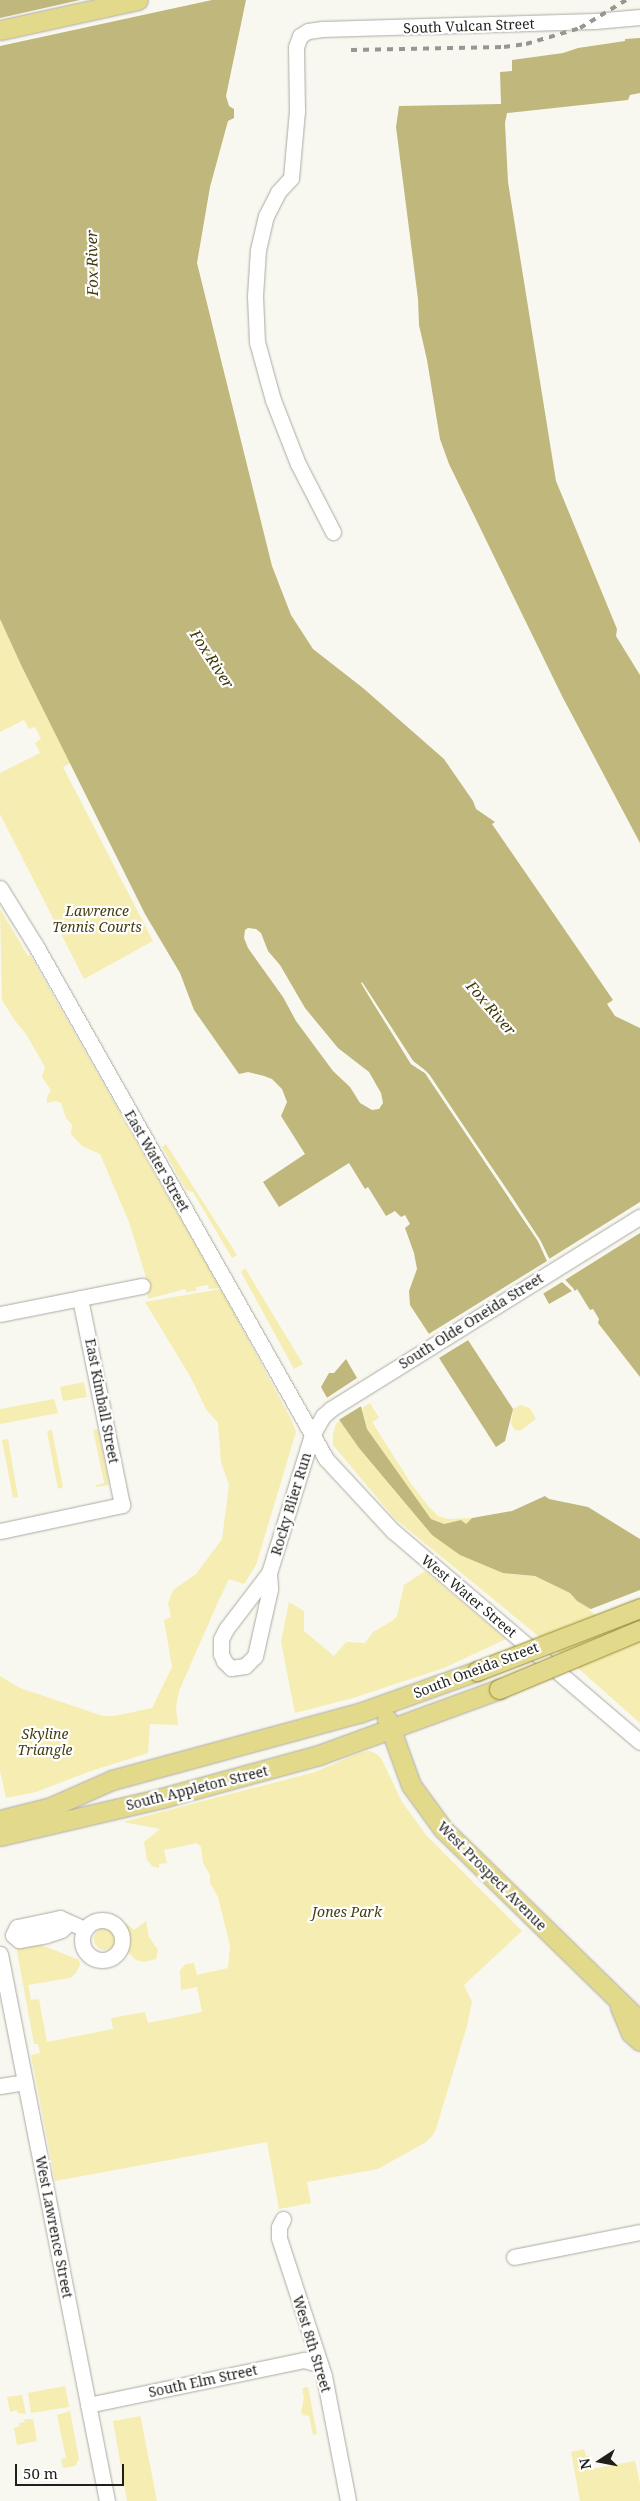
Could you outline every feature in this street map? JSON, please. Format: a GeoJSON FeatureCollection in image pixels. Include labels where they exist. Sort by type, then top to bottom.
{"type":"FeatureCollection","features":[{"type":"Feature","properties":{"kind":"main road"},"geometry":{"type":"LineString","coordinates":[[0,30],[138,0]]}},
{"type":"Feature","properties":{"kind":"main road","name":"South Oneida Street"},"geometry":{"type":"LineString","coordinates":[[310,1728],[382,1706],[640,1608]]}},
{"type":"Feature","properties":{"kind":"main road","name":"South Oneida Street"},"geometry":{"type":"LineString","coordinates":[[391,1731],[499,1689],[640,1630]]}},
{"type":"Feature","properties":{"kind":"main road","name":"West Prospect Avenue"},"geometry":{"type":"LineString","coordinates":[[382,1706],[411,1785],[443,1829],[640,2021]]}},
{"type":"Feature","properties":{"kind":"main road","name":"South Appleton Street"},"geometry":{"type":"LineString","coordinates":[[0,1820],[51,1807],[112,1780],[310,1728]]}},
{"type":"Feature","properties":{"kind":"main road","name":"South Appleton Street"},"geometry":{"type":"LineString","coordinates":[[0,1836],[162,1798],[319,1755],[391,1731]]}},
{"type":"Feature","properties":{"kind":"main road"},"geometry":{"type":"LineString","coordinates":[[616,1999],[631,2033],[640,2041]]}},
{"type":"Feature","properties":{"kind":"street","name":"South Vulcan Street"},"geometry":{"type":"LineString","coordinates":[[333,532],[298,464],[273,400],[257,342],[255,296],[258,250],[266,216],[278,192],[292,178],[296,111],[296,47],[300,36],[308,31],[322,29],[536,24],[640,17]]}},
{"type":"Feature","properties":{"kind":"street","name":"East Water Street"},"geometry":{"type":"LineString","coordinates":[[0,888],[36,946],[312,1435]]}},
{"type":"Feature","properties":{"kind":"street","name":"South Olde Oneida Street"},"geometry":{"type":"LineString","coordinates":[[312,1435],[323,1416],[331,1409],[640,1217]]}},
{"type":"Feature","properties":{"kind":"street"},"geometry":{"type":"LineString","coordinates":[[0,1314],[142,1286]]}},
{"type":"Feature","properties":{"kind":"street","name":"East Kimball Street"},"geometry":{"type":"LineString","coordinates":[[0,1531],[122,1505],[80,1298]]}},
{"type":"Feature","properties":{"kind":"street","name":"Rocky Blier Run"},"geometry":{"type":"LineString","coordinates":[[269,1573],[270,1589],[256,1656],[245,1666],[231,1668],[224,1661],[221,1654],[221,1639],[226,1629],[269,1573],[312,1435]]}},
{"type":"Feature","properties":{"kind":"street","name":"West Water Street"},"geometry":{"type":"LineString","coordinates":[[312,1435],[326,1459],[393,1531],[640,1742]]}},
{"type":"Feature","properties":{"kind":"street"},"geometry":{"type":"LineString","coordinates":[[7,1936],[17,1927],[60,1918],[85,1929]]}},
{"type":"Feature","properties":{"kind":"street","name":"West Lawrence Street"},"geometry":{"type":"LineString","coordinates":[[0,1954],[107,2501]]}},
{"type":"Feature","properties":{"kind":"street"},"geometry":{"type":"LineString","coordinates":[[0,2086],[25,2082]]}},
{"type":"Feature","properties":{"kind":"street","name":"West 8th Street"},"geometry":{"type":"LineString","coordinates":[[283,2219],[279,2227],[279,2238],[318,2364],[324,2376],[348,2501]]}},
{"type":"Feature","properties":{"kind":"street"},"geometry":{"type":"LineString","coordinates":[[514,2257],[640,2232]]}},
{"type":"Feature","properties":{"kind":"street","name":"South Elm Street"},"geometry":{"type":"LineString","coordinates":[[88,2405],[304,2360],[318,2364]]}},
{"type":"Feature","properties":{"kind":"green space","name":"Lawrence Tennis Courts"},"geometry":{"type":"Polygon","coordinates":[[[0,619],[71,763],[63,767],[153,941],[84,979],[0,814],[0,773],[40,753],[35,743],[41,739],[35,727],[29,729],[24,720],[0,732],[0,619]]]}},
{"type":"Feature","properties":{"kind":"green space"},"geometry":{"type":"Polygon","coordinates":[[[0,909],[28,956],[30,955],[220,1288],[209,1289],[208,1285],[196,1287],[196,1291],[186,1292],[185,1289],[148,1299],[145,1274],[129,1222],[100,1154],[82,1146],[71,1134],[72,1125],[66,1118],[61,1103],[56,1101],[47,1103],[47,1097],[51,1090],[42,1077],[45,1067],[26,1034],[2,1000],[0,909]]]}},
{"type":"Feature","properties":{"kind":"green space"},"geometry":{"type":"Polygon","coordinates":[[[166,1144],[237,1255],[232,1258],[193,1192],[186,1190],[162,1147],[166,1144]]]}},
{"type":"Feature","properties":{"kind":"green space"},"geometry":{"type":"Polygon","coordinates":[[[245,1268],[303,1364],[294,1369],[241,1272],[245,1268]]]}},
{"type":"Feature","properties":{"kind":"green space","name":"Skyline Triangle"},"geometry":{"type":"Polygon","coordinates":[[[221,1289],[291,1419],[296,1432],[256,1565],[244,1584],[229,1579],[179,1691],[176,1708],[178,1725],[150,1724],[148,1753],[88,1772],[36,1792],[6,1798],[0,1771],[0,1676],[20,1688],[103,1716],[114,1716],[152,1708],[172,1667],[164,1620],[171,1617],[168,1603],[173,1590],[196,1574],[222,1539],[229,1485],[221,1462],[218,1423],[206,1409],[190,1376],[145,1302],[221,1289]]]}},
{"type":"Feature","properties":{"kind":"green space"},"geometry":{"type":"Polygon","coordinates":[[[84,1382],[87,1397],[63,1401],[60,1387],[84,1382]]]}},
{"type":"Feature","properties":{"kind":"green space"},"geometry":{"type":"Polygon","coordinates":[[[54,1399],[58,1413],[0,1424],[0,1409],[54,1399]]]}},
{"type":"Feature","properties":{"kind":"green space"},"geometry":{"type":"Polygon","coordinates":[[[370,1403],[379,1418],[372,1422],[412,1485],[429,1507],[438,1516],[448,1519],[472,1518],[466,1524],[461,1520],[444,1524],[431,1519],[367,1429],[362,1408],[370,1403]]]}},
{"type":"Feature","properties":{"kind":"green space"},"geometry":{"type":"Polygon","coordinates":[[[520,1405],[530,1408],[536,1419],[520,1431],[515,1430],[511,1424],[513,1409],[520,1405]]]}},
{"type":"Feature","properties":{"kind":"green space"},"geometry":{"type":"Polygon","coordinates":[[[340,1421],[359,1448],[432,1535],[511,1574],[535,1576],[570,1593],[577,1601],[640,1638],[640,1723],[580,1670],[394,1518],[333,1445],[336,1423],[340,1421]]]}},
{"type":"Feature","properties":{"kind":"green space"},"geometry":{"type":"Polygon","coordinates":[[[98,1429],[109,1485],[96,1487],[96,1485],[104,1483],[93,1430],[98,1429]]]}},
{"type":"Feature","properties":{"kind":"green space"},"geometry":{"type":"Polygon","coordinates":[[[52,1430],[63,1487],[58,1489],[47,1431],[52,1430]]]}},
{"type":"Feature","properties":{"kind":"green space"},"geometry":{"type":"Polygon","coordinates":[[[8,1439],[18,1497],[13,1498],[2,1440],[8,1439]]]}},
{"type":"Feature","properties":{"kind":"green space"},"geometry":{"type":"Polygon","coordinates":[[[425,1571],[506,1639],[444,1668],[353,1698],[295,1713],[281,1642],[289,1602],[304,1611],[304,1631],[334,1656],[346,1642],[365,1643],[373,1632],[392,1621],[397,1616],[404,1585],[425,1571]]]}},
{"type":"Feature","properties":{"kind":"green space","name":"Jones Park"},"geometry":{"type":"Polygon","coordinates":[[[369,1751],[381,1758],[402,1802],[426,1835],[522,1931],[464,1985],[472,2002],[467,2026],[436,2129],[432,2136],[426,2142],[378,2169],[307,2182],[311,2203],[279,2209],[267,2142],[55,2181],[31,2055],[40,2053],[38,2044],[34,2044],[16,1946],[39,1944],[79,1960],[80,1965],[76,1973],[70,1978],[28,1985],[31,2000],[39,1999],[47,2042],[113,2029],[111,2018],[145,2012],[148,2023],[202,2012],[197,1987],[181,1990],[180,1970],[186,1964],[194,1963],[197,1975],[228,1968],[230,1946],[218,1897],[210,1883],[210,1875],[203,1863],[201,1847],[197,1843],[164,1850],[167,1863],[159,1864],[159,1868],[152,1866],[147,1860],[144,1842],[160,1829],[123,1822],[315,1772],[359,1753],[369,1751]]]}},
{"type":"Feature","properties":{"kind":"green space"},"geometry":{"type":"Polygon","coordinates":[[[146,1921],[149,1937],[158,1950],[156,1959],[144,1962],[136,1960],[126,1950],[128,1938],[124,1925],[126,1923],[134,1930],[146,1921]]]}},
{"type":"Feature","properties":{"kind":"green space"},"geometry":{"type":"Polygon","coordinates":[[[101,1928],[109,1928],[116,1935],[116,1943],[109,1950],[101,1950],[94,1943],[94,1935],[101,1928]]]}},
{"type":"Feature","properties":{"kind":"green space"},"geometry":{"type":"Polygon","coordinates":[[[65,2386],[69,2407],[31,2413],[28,2393],[65,2386]]]}},
{"type":"Feature","properties":{"kind":"green space"},"geometry":{"type":"Polygon","coordinates":[[[308,2387],[317,2434],[313,2435],[309,2416],[303,2415],[301,2412],[304,2397],[302,2388],[308,2387]]]}},
{"type":"Feature","properties":{"kind":"green space"},"geometry":{"type":"Polygon","coordinates":[[[22,2395],[26,2414],[18,2413],[17,2410],[10,2412],[7,2397],[22,2395]]]}},
{"type":"Feature","properties":{"kind":"green space"},"geometry":{"type":"Polygon","coordinates":[[[70,2411],[79,2459],[75,2466],[63,2468],[61,2459],[66,2458],[57,2415],[70,2411]]]}},
{"type":"Feature","properties":{"kind":"green space"},"geometry":{"type":"Polygon","coordinates":[[[141,2416],[157,2501],[127,2501],[113,2421],[141,2416]]]}},
{"type":"Feature","properties":{"kind":"green space"},"geometry":{"type":"Polygon","coordinates":[[[24,2419],[33,2419],[37,2441],[17,2445],[14,2428],[20,2426],[19,2423],[25,2422],[24,2419]]]}},
{"type":"Feature","properties":{"kind":"green space"},"geometry":{"type":"Polygon","coordinates":[[[584,2449],[586,2456],[589,2456],[591,2469],[635,2461],[640,2484],[640,2501],[580,2501],[571,2452],[584,2449]]]}},
{"type":"Feature","properties":{"kind":"water","name":"Fox River"},"geometry":{"type":"Polygon","coordinates":[[[0,0],[246,0],[226,96],[229,106],[234,109],[234,118],[228,121],[210,187],[197,263],[272,566],[291,615],[313,649],[363,688],[444,759],[473,801],[476,809],[495,822],[492,824],[613,1000],[607,1004],[615,1016],[640,1028],[640,1377],[598,1323],[599,1319],[593,1309],[590,1310],[577,1289],[575,1291],[553,1266],[540,1240],[512,1197],[426,1071],[413,1061],[362,982],[411,1064],[425,1073],[538,1241],[550,1267],[572,1291],[549,1304],[543,1293],[468,1340],[513,1409],[505,1441],[496,1447],[439,1358],[429,1334],[410,1305],[409,1291],[417,1269],[414,1253],[405,1228],[410,1224],[405,1215],[401,1217],[395,1211],[386,1216],[368,1187],[365,1189],[349,1163],[279,1207],[263,1182],[305,1154],[281,1116],[287,1102],[282,1089],[272,1079],[264,1076],[248,1072],[239,1074],[194,1010],[180,973],[145,914],[0,619],[0,0]],[[248,928],[245,930],[244,938],[248,948],[283,997],[296,1021],[333,1071],[350,1087],[360,1103],[372,1110],[379,1109],[383,1103],[381,1093],[369,1072],[338,1048],[305,1008],[280,965],[268,951],[261,933],[256,929],[248,928]]]}},
{"type":"Feature","properties":{"kind":"water"},"geometry":{"type":"Polygon","coordinates":[[[640,38],[640,93],[630,95],[628,100],[507,113],[505,123],[508,182],[556,481],[617,629],[616,636],[640,675],[640,843],[562,696],[449,464],[440,439],[427,360],[419,325],[418,299],[396,127],[399,106],[501,104],[500,72],[512,71],[512,60],[563,53],[578,48],[640,38]]]}},
{"type":"Feature","properties":{"kind":"water"},"geometry":{"type":"Polygon","coordinates":[[[346,1359],[357,1378],[359,1399],[367,1429],[431,1519],[444,1524],[461,1520],[466,1524],[472,1518],[512,1511],[545,1496],[549,1499],[588,1507],[640,1539],[640,1638],[577,1601],[570,1593],[535,1576],[503,1573],[460,1555],[432,1535],[359,1448],[340,1421],[321,1387],[329,1373],[334,1373],[346,1359]]]}},
{"type":"Feature","properties":{"kind":"pier"},"geometry":{"type":"Polygon","coordinates":[[[80,0],[212,0],[0,46],[0,18],[80,0]]]}},
{"type":"Feature","properties":{"kind":"pier"},"geometry":{"type":"Polygon","coordinates":[[[362,982],[413,1061],[429,1074],[540,1240],[549,1259],[640,1202],[640,1233],[565,1280],[574,1289],[572,1291],[562,1282],[439,1358],[427,1335],[547,1261],[538,1241],[425,1073],[411,1064],[362,982]]]}},
{"type":"Feature","properties":{"kind":"pier"},"geometry":{"type":"Polygon","coordinates":[[[357,1378],[363,1405],[337,1421],[325,1399],[357,1378]]]}},
{"type":"Feature","properties":{"kind":"pier"},"geometry":{"type":"Polygon","coordinates":[[[640,1590],[640,1641],[588,1610],[591,1609],[640,1590]]]}},
{"type":"Feature","properties":{"kind":"railway"},"geometry":{"type":"LineString","coordinates":[[351,50],[504,47],[526,44],[580,28],[626,0]]}}]}
